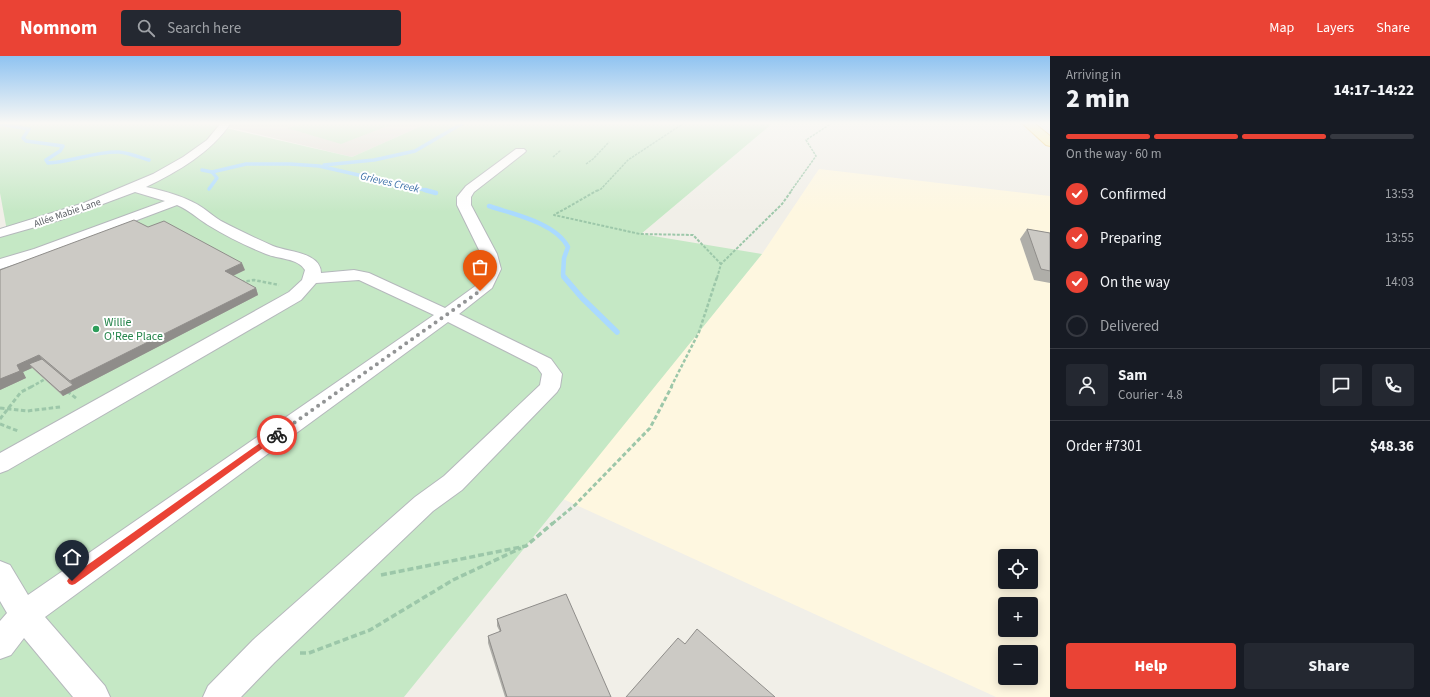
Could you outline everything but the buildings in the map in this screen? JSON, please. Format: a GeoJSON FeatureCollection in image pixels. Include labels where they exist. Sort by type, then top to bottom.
{"type":"FeatureCollection","features":[{"type":"Feature","properties":{"kind":"street","name":"Allée Mabie Lane"},"geometry":{"type":"LineString","coordinates":[[0,234],[62,215],[134,188],[168,170],[195,153]]}},
{"type":"Feature","properties":{"kind":"street"},"geometry":{"type":"LineString","coordinates":[[0,644],[12,619],[480,291],[486,285],[493,269],[489,254],[464,205],[464,197],[470,189],[517,153]]}},
{"type":"Feature","properties":{"kind":"street"},"geometry":{"type":"LineString","coordinates":[[0,464],[113,400],[168,366],[295,296],[304,289],[311,279],[312,269],[304,261],[296,257],[278,255],[204,218],[200,213],[176,201],[148,190],[134,188]]}},
{"type":"Feature","properties":{"kind":"street"},"geometry":{"type":"LineString","coordinates":[[0,264],[39,252],[176,201]]}},
{"type":"Feature","properties":{"kind":"street"},"geometry":{"type":"LineString","coordinates":[[219,697],[264,651],[424,504],[453,483],[550,387],[552,374],[544,363],[447,315],[363,276],[354,275],[311,279]]}},
{"type":"Feature","properties":{"kind":"street"},"geometry":{"type":"LineString","coordinates":[[0,574],[12,619],[94,697]]}},
{"type":"Feature","properties":{"kind":"path"},"geometry":{"type":"LineString","coordinates":[[553,157],[558,153]]}},
{"type":"Feature","properties":{"kind":"path"},"geometry":{"type":"LineString","coordinates":[[586,164],[599,153]]}},
{"type":"Feature","properties":{"kind":"path"},"geometry":{"type":"LineString","coordinates":[[639,153],[628,160],[601,189],[554,215],[640,234],[693,235],[721,264]]}},
{"type":"Feature","properties":{"kind":"path"},"geometry":{"type":"LineString","coordinates":[[264,651],[309,653],[370,630],[453,580],[526,546],[575,505],[650,428],[699,332],[721,264],[782,204],[816,156],[814,153]]}},
{"type":"Feature","properties":{"kind":"path"},"geometry":{"type":"LineString","coordinates":[[246,287],[239,284],[244,281],[255,281],[274,283],[281,286]]}},
{"type":"Feature","properties":{"kind":"path"},"geometry":{"type":"LineString","coordinates":[[0,419],[21,392],[51,376],[47,373]]}},
{"type":"Feature","properties":{"kind":"path"},"geometry":{"type":"LineString","coordinates":[[62,386],[78,400],[72,402]]}},
{"type":"Feature","properties":{"kind":"path"},"geometry":{"type":"LineString","coordinates":[[0,408],[27,411],[43,410],[65,405]]}},
{"type":"Feature","properties":{"kind":"path"},"geometry":{"type":"LineString","coordinates":[[0,424],[20,431]]}},
{"type":"Feature","properties":{"kind":"path"},"geometry":{"type":"LineString","coordinates":[[377,576],[526,546]]}},
{"type":"Feature","properties":{"kind":"shaded area"},"geometry":{"type":"Polygon","coordinates":[[[335,153],[361,153],[352,157],[335,153]]]}},
{"type":"Feature","properties":{"kind":"shaded area"},"geometry":{"type":"Polygon","coordinates":[[[819,169],[1050,196],[1050,697],[996,697],[563,499],[762,254],[819,169]]]}},
{"type":"Feature","properties":{"kind":"green space"},"geometry":{"type":"Polygon","coordinates":[[[0,153],[334,153],[352,157],[361,153],[737,153],[641,234],[762,254],[404,697],[0,697],[0,233],[7,231],[0,193],[0,153]]]}},
{"type":"Feature","properties":{"kind":"waterway","name":"Grieves Creek"},"geometry":{"type":"LineString","coordinates":[[57,153],[46,160],[48,163],[66,161],[102,153]]}},
{"type":"Feature","properties":{"kind":"waterway","name":"Grieves Creek"},"geometry":{"type":"LineString","coordinates":[[125,153],[149,160]]}},
{"type":"Feature","properties":{"kind":"waterway"},"geometry":{"type":"LineString","coordinates":[[324,165],[374,160],[406,153]]}},
{"type":"Feature","properties":{"kind":"waterway","name":"Grieves Creek"},"geometry":{"type":"LineString","coordinates":[[212,172],[246,164],[290,164],[319,166],[427,191]]}},
{"type":"Feature","properties":{"kind":"waterway","name":"Grieves Creek"},"geometry":{"type":"LineString","coordinates":[[202,170],[212,172]]}},
{"type":"Feature","properties":{"kind":"waterway"},"geometry":{"type":"LineString","coordinates":[[209,189],[217,178],[212,172]]}},
{"type":"Feature","properties":{"kind":"waterway","name":"Grieves Creek"},"geometry":{"type":"LineString","coordinates":[[427,191],[436,193]]}},
{"type":"Feature","properties":{"kind":"waterway","name":"Grieves Creek"},"geometry":{"type":"LineString","coordinates":[[489,206],[533,220],[554,232],[562,239],[568,247],[564,258],[563,275],[565,278]]}},
{"type":"Feature","properties":{"kind":"waterway","name":"Grieves Creek"},"geometry":{"type":"LineString","coordinates":[[564,277],[582,298],[617,332]]}},
{"type":"Feature","properties":{"kind":"way so far"},"geometry":{"type":"LineString","coordinates":[[277,435],[480,291]]}},
{"type":"Feature","properties":{"kind":"place","name":"Willie O'Ree Place"},"geometry":{"type":"Point","coordinates":[96,329]}},
{"type":"Feature","properties":{"kind":"route"},"geometry":{"type":"LineString","coordinates":[[72,581],[277,435]]}}]}
